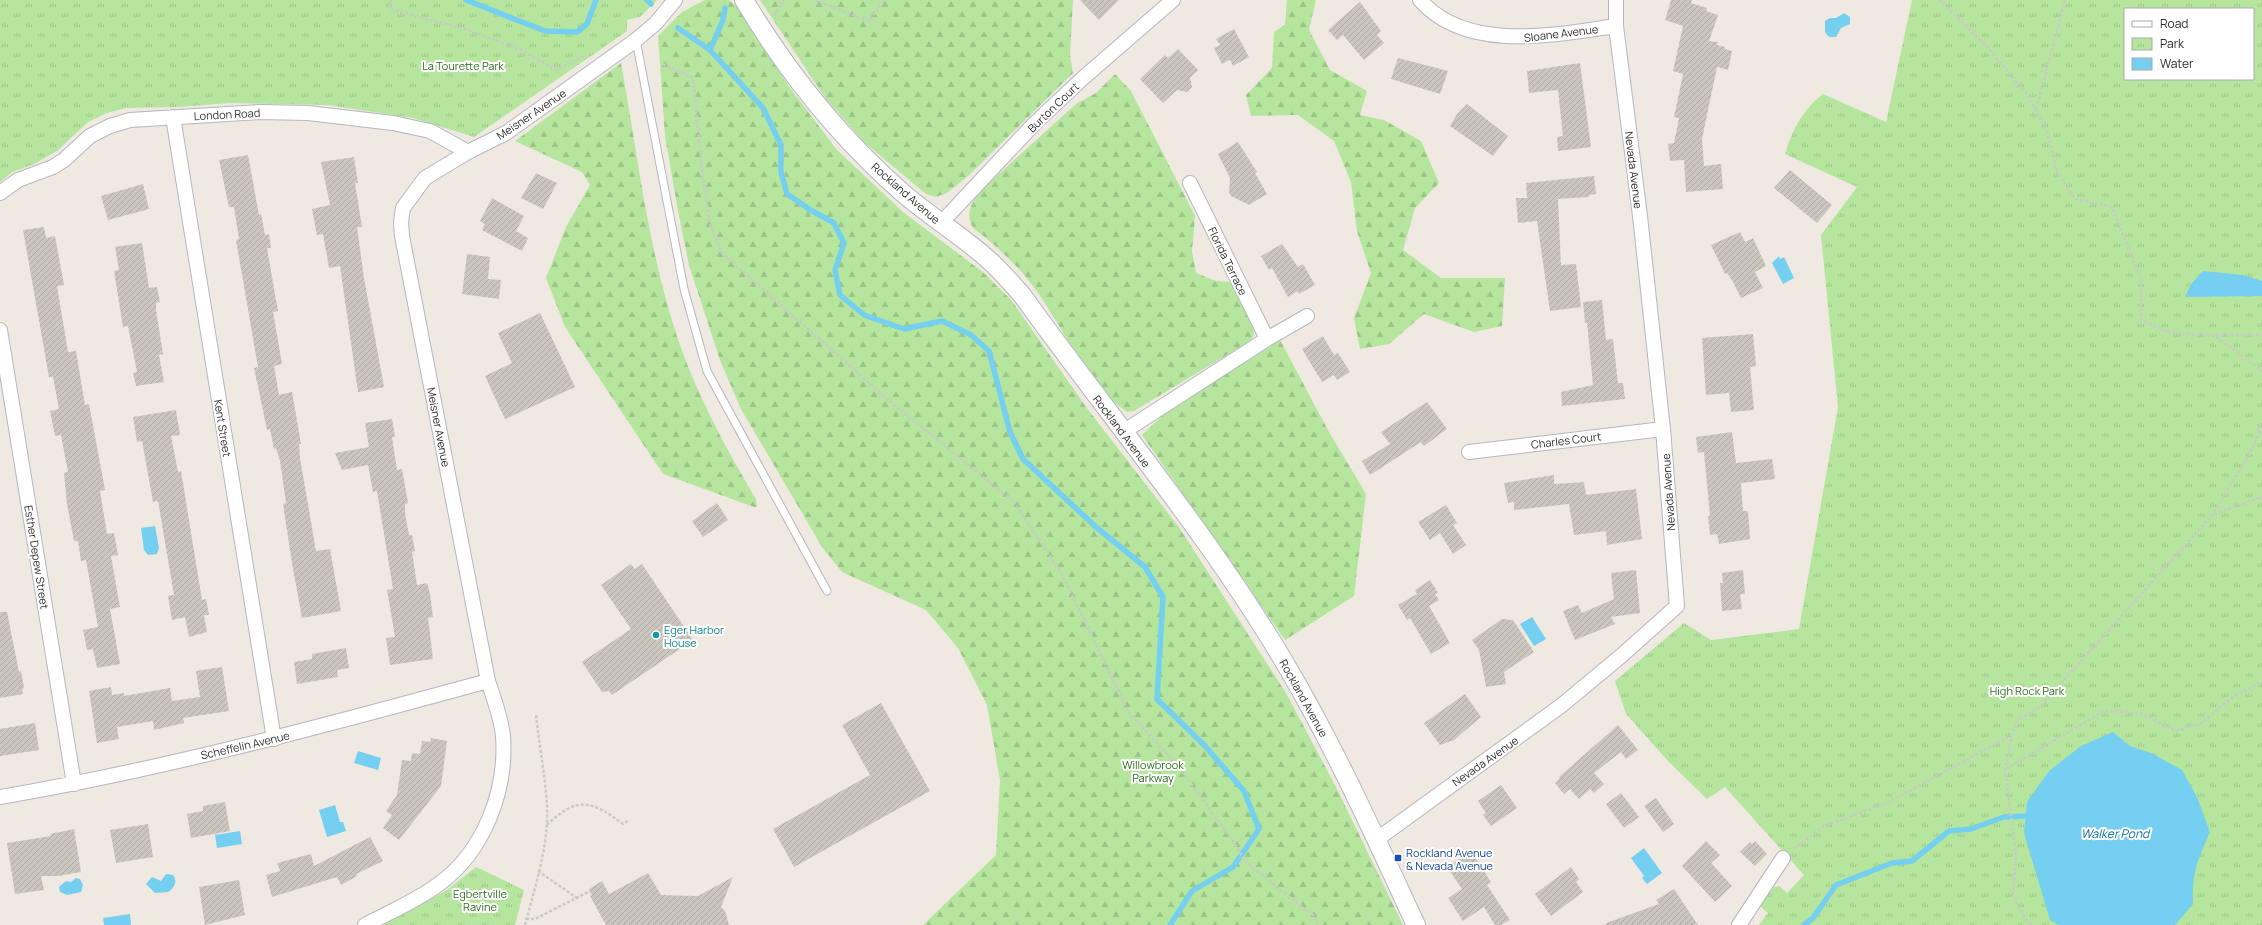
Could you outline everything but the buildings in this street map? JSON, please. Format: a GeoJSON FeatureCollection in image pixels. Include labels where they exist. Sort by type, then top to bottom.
{"type":"FeatureCollection","features":[{"type":"Feature","properties":{"kind":"street","name":"Meisner Avenue"},"geometry":{"type":"LineString","coordinates":[[365,925],[420,897],[441,883],[460,865],[479,839],[490,816],[498,793],[503,763],[503,736],[498,710],[488,681],[402,236],[401,222],[404,208],[425,178],[468,152],[506,133],[636,40],[656,23],[675,0]]}},
{"type":"Feature","properties":{"kind":"street","name":"Rockland Avenue"},"geometry":{"type":"LineString","coordinates":[[744,0],[791,70],[831,121],[868,160],[905,194],[990,261],[1022,295],[1188,518],[1282,659],[1335,756],[1416,925]]}},
{"type":"Feature","properties":{"kind":"street","name":"Burton Court"},"geometry":{"type":"LineString","coordinates":[[941,223],[1034,124],[1173,0]]}},
{"type":"Feature","properties":{"kind":"street","name":"Sloane Avenue"},"geometry":{"type":"LineString","coordinates":[[1420,0],[1426,7],[1451,24],[1520,38],[1616,26]]}},
{"type":"Feature","properties":{"kind":"street","name":"Nevada Avenue"},"geometry":{"type":"LineString","coordinates":[[1376,840],[1562,705],[1621,656],[1676,606],[1663,429],[1640,216],[1616,26],[1616,0]]}},
{"type":"Feature","properties":{"kind":"street","name":"London Road"},"geometry":{"type":"LineString","coordinates":[[0,193],[18,180],[53,167],[64,160],[90,136],[110,126],[130,120],[260,112],[308,113],[393,123],[430,131],[468,152]]}},
{"type":"Feature","properties":{"kind":"street","name":"Kent Street"},"geometry":{"type":"LineString","coordinates":[[173,117],[274,739]]}},
{"type":"Feature","properties":{"kind":"street","name":"Florida Terrace"},"geometry":{"type":"LineString","coordinates":[[1190,183],[1267,339]]}},
{"type":"Feature","properties":{"kind":"street"},"geometry":{"type":"LineString","coordinates":[[1123,432],[1267,339],[1307,316]]}},
{"type":"Feature","properties":{"kind":"street","name":"Esther Depew Street"},"geometry":{"type":"LineString","coordinates":[[0,330],[74,784]]}},
{"type":"Feature","properties":{"kind":"street","name":"Charles Court"},"geometry":{"type":"LineString","coordinates":[[1469,452],[1663,429]]}},
{"type":"Feature","properties":{"kind":"street","name":"Scheffelin Avenue"},"geometry":{"type":"LineString","coordinates":[[0,797],[74,784],[274,739],[488,681]]}},
{"type":"Feature","properties":{"kind":"street"},"geometry":{"type":"LineString","coordinates":[[1739,925],[1783,858]]}},
{"type":"Feature","properties":{"kind":"lane"},"geometry":{"type":"LineString","coordinates":[[636,40],[684,289],[707,371],[827,591]]}},
{"type":"Feature","properties":{"kind":"path"},"geometry":{"type":"LineString","coordinates":[[391,0],[390,9],[468,30],[521,50],[556,70],[587,54]]}},
{"type":"Feature","properties":{"kind":"path"},"geometry":{"type":"LineString","coordinates":[[774,16],[784,0]]}},
{"type":"Feature","properties":{"kind":"path"},"geometry":{"type":"LineString","coordinates":[[815,0],[869,21],[884,0]]}},
{"type":"Feature","properties":{"kind":"path"},"geometry":{"type":"LineString","coordinates":[[1940,0],[1985,45],[2028,95],[2048,134],[2056,169],[2075,199],[2112,207],[2142,282],[2140,320],[2168,332],[2215,336],[2262,335]]}},
{"type":"Feature","properties":{"kind":"path"},"geometry":{"type":"LineString","coordinates":[[2036,110],[2065,0]]}},
{"type":"Feature","properties":{"kind":"path"},"geometry":{"type":"LineString","coordinates":[[663,64],[693,78],[703,178],[710,224],[722,252],[893,404],[1014,502],[1062,574],[1129,713],[1179,767],[1237,847],[1244,861],[1318,919],[1317,925]]}},
{"type":"Feature","properties":{"kind":"path"},"geometry":{"type":"LineString","coordinates":[[2215,336],[2262,371]]}},
{"type":"Feature","properties":{"kind":"path"},"geometry":{"type":"LineString","coordinates":[[2031,925],[2024,917],[2013,894],[2016,855],[2014,823],[2005,769],[2012,735],[2018,720],[2040,707],[2213,514],[2251,451],[2262,426]]}},
{"type":"Feature","properties":{"kind":"path"},"geometry":{"type":"LineString","coordinates":[[2213,514],[2262,497]]}},
{"type":"Feature","properties":{"kind":"path"},"geometry":{"type":"LineString","coordinates":[[2005,769],[2104,711],[2140,713],[2176,731],[2202,723],[2234,696],[2262,682]]}},
{"type":"Feature","properties":{"kind":"path"},"geometry":{"type":"LineString","coordinates":[[525,925],[538,870],[546,826],[547,806],[536,714]]}},
{"type":"Feature","properties":{"kind":"path"},"geometry":{"type":"LineString","coordinates":[[1783,858],[1824,826],[1887,803],[2012,735]]}},
{"type":"Feature","properties":{"kind":"path"},"geometry":{"type":"LineString","coordinates":[[546,826],[568,808],[586,804],[597,806],[607,811],[623,824],[629,820]]}},
{"type":"Feature","properties":{"kind":"path"},"geometry":{"type":"LineString","coordinates":[[538,870],[578,898]]}},
{"type":"Feature","properties":{"kind":"path"},"geometry":{"type":"LineString","coordinates":[[526,919],[535,919],[590,891]]}},
{"type":"Feature","properties":{"kind":"green space","name":"La Tourette Park"},"geometry":{"type":"Polygon","coordinates":[[[0,0],[657,0],[640,17],[627,20],[627,31],[474,137],[413,118],[328,105],[229,103],[179,107],[126,108],[107,113],[88,122],[57,151],[34,164],[12,172],[0,182],[0,0]]]}},
{"type":"Feature","properties":{"kind":"green space","name":"Willowbrook Parkway"},"geometry":{"type":"Polygon","coordinates":[[[705,0],[729,0],[736,6],[790,88],[837,150],[903,212],[984,273],[1012,301],[1086,407],[1178,526],[1286,693],[1336,787],[1403,925],[923,925],[996,855],[1000,780],[987,705],[958,648],[926,610],[842,572],[822,547],[741,409],[720,360],[689,265],[678,211],[665,136],[658,36],[682,12],[705,0]]]}},
{"type":"Feature","properties":{"kind":"green space"},"geometry":{"type":"Polygon","coordinates":[[[760,0],[1073,0],[1070,55],[1073,73],[968,176],[947,193],[936,197],[926,194],[865,143],[826,99],[760,0]]]}},
{"type":"Feature","properties":{"kind":"green space"},"geometry":{"type":"Polygon","coordinates":[[[1287,0],[1316,0],[1309,30],[1330,70],[1367,91],[1360,115],[1384,120],[1421,141],[1439,183],[1415,208],[1403,250],[1441,278],[1505,278],[1502,326],[1474,332],[1424,314],[1389,344],[1360,349],[1354,318],[1371,273],[1357,231],[1351,182],[1334,141],[1298,115],[1251,116],[1246,95],[1272,68],[1274,32],[1285,25],[1287,0]]]}},
{"type":"Feature","properties":{"kind":"green space","name":"High Rock Park"},"geometry":{"type":"Polygon","coordinates":[[[1912,0],[2262,0],[2262,925],[1759,925],[1768,913],[1761,907],[1761,902],[1774,887],[1779,886],[1787,893],[1804,875],[1725,787],[1707,799],[1668,761],[1626,714],[1615,681],[1684,623],[1711,640],[1799,629],[1838,407],[1821,235],[1857,187],[1785,154],[1795,128],[1804,113],[1823,94],[1886,122],[1912,0]]]}},
{"type":"Feature","properties":{"kind":"green space"},"geometry":{"type":"Polygon","coordinates":[[[621,63],[643,196],[657,262],[674,327],[690,372],[710,416],[756,499],[757,507],[663,474],[565,327],[546,278],[566,227],[590,185],[582,172],[515,141],[621,63]]]}},
{"type":"Feature","properties":{"kind":"green space"},"geometry":{"type":"Polygon","coordinates":[[[1115,74],[1131,91],[1195,216],[1192,251],[1196,273],[1216,281],[1234,282],[1249,313],[1254,329],[1253,336],[1250,341],[1134,411],[1127,412],[1110,398],[1095,381],[1081,362],[1045,303],[1031,284],[1006,256],[973,228],[969,216],[971,207],[981,190],[1076,104],[1096,93],[1115,74]]]}},
{"type":"Feature","properties":{"kind":"green space"},"geometry":{"type":"Polygon","coordinates":[[[1280,340],[1329,432],[1366,494],[1354,596],[1285,640],[1142,435],[1164,414],[1280,340]]]}},
{"type":"Feature","properties":{"kind":"green space","name":"Egbertville Ravine"},"geometry":{"type":"Polygon","coordinates":[[[476,867],[524,890],[515,925],[384,925],[447,890],[476,867]]]}},
{"type":"Feature","properties":{"kind":"water"},"geometry":{"type":"Polygon","coordinates":[[[1844,13],[1850,17],[1850,24],[1841,28],[1836,37],[1829,37],[1825,32],[1825,21],[1830,18],[1836,18],[1844,13]]]}},
{"type":"Feature","properties":{"kind":"water"},"geometry":{"type":"Polygon","coordinates":[[[1779,256],[1780,259],[1784,257],[1794,278],[1783,284],[1772,263],[1779,256]]]}},
{"type":"Feature","properties":{"kind":"water"},"geometry":{"type":"Polygon","coordinates":[[[2203,271],[2243,275],[2262,281],[2262,296],[2185,297],[2191,284],[2203,271]]]}},
{"type":"Feature","properties":{"kind":"water"},"geometry":{"type":"Polygon","coordinates":[[[155,526],[159,548],[157,554],[148,555],[144,550],[141,528],[155,526]]]}},
{"type":"Feature","properties":{"kind":"water"},"geometry":{"type":"Polygon","coordinates":[[[1532,617],[1546,639],[1534,646],[1520,624],[1532,617]]]}},
{"type":"Feature","properties":{"kind":"water","name":"Walker Pond"},"geometry":{"type":"Polygon","coordinates":[[[2113,732],[2130,746],[2151,753],[2182,770],[2197,797],[2210,832],[2196,867],[2193,884],[2193,904],[2175,925],[2059,925],[2050,920],[2024,833],[2027,802],[2049,771],[2081,746],[2113,732]]]}},
{"type":"Feature","properties":{"kind":"water"},"geometry":{"type":"Polygon","coordinates":[[[358,751],[381,758],[378,770],[354,763],[358,751]]]}},
{"type":"Feature","properties":{"kind":"water"},"geometry":{"type":"Polygon","coordinates":[[[335,805],[340,822],[343,822],[346,831],[327,837],[319,810],[335,805]]]}},
{"type":"Feature","properties":{"kind":"water"},"geometry":{"type":"Polygon","coordinates":[[[240,831],[242,844],[217,848],[215,835],[240,831]]]}},
{"type":"Feature","properties":{"kind":"water"},"geometry":{"type":"Polygon","coordinates":[[[1644,848],[1662,873],[1647,884],[1642,878],[1644,876],[1631,858],[1644,848]]]}},
{"type":"Feature","properties":{"kind":"water"},"geometry":{"type":"Polygon","coordinates":[[[166,874],[173,875],[175,880],[174,886],[168,892],[155,893],[146,884],[152,877],[161,881],[166,874]]]}},
{"type":"Feature","properties":{"kind":"water"},"geometry":{"type":"Polygon","coordinates":[[[76,878],[80,879],[83,885],[81,892],[67,895],[60,892],[59,887],[66,881],[71,882],[76,878]]]}},
{"type":"Feature","properties":{"kind":"water"},"geometry":{"type":"Polygon","coordinates":[[[130,914],[131,925],[104,925],[103,918],[130,914]]]}},
{"type":"Feature","properties":{"kind":"waterway"},"geometry":{"type":"LineString","coordinates":[[466,0],[545,31],[577,32],[587,24],[596,0]]}},
{"type":"Feature","properties":{"kind":"waterway"},"geometry":{"type":"LineString","coordinates":[[647,0],[651,4]]}},
{"type":"Feature","properties":{"kind":"waterway"},"geometry":{"type":"LineString","coordinates":[[710,50],[723,20],[725,8]]}},
{"type":"Feature","properties":{"kind":"waterway"},"geometry":{"type":"LineString","coordinates":[[678,28],[710,50],[763,108],[781,145],[781,172],[787,194],[809,209],[834,223],[844,243],[835,270],[840,295],[864,315],[904,329],[942,321],[971,335],[989,351],[1010,432],[1023,459],[1096,527],[1145,567],[1163,597],[1157,699],[1205,746],[1244,791],[1259,829],[1233,867],[1192,891],[1170,925]]}},
{"type":"Feature","properties":{"kind":"waterway"},"geometry":{"type":"LineString","coordinates":[[1804,925],[1813,918],[1836,885],[1892,863],[1912,861],[1949,831],[1971,829],[2004,817],[2026,816]]}},
{"type":"Feature","properties":{"kind":"place","name":"Eger Harbor House"},"geometry":{"type":"Point","coordinates":[656,635]}},
{"type":"Feature","properties":{"kind":"place","name":"Rockland Avenue & Nevada Avenue"},"geometry":{"type":"Point","coordinates":[1398,858]}}]}
